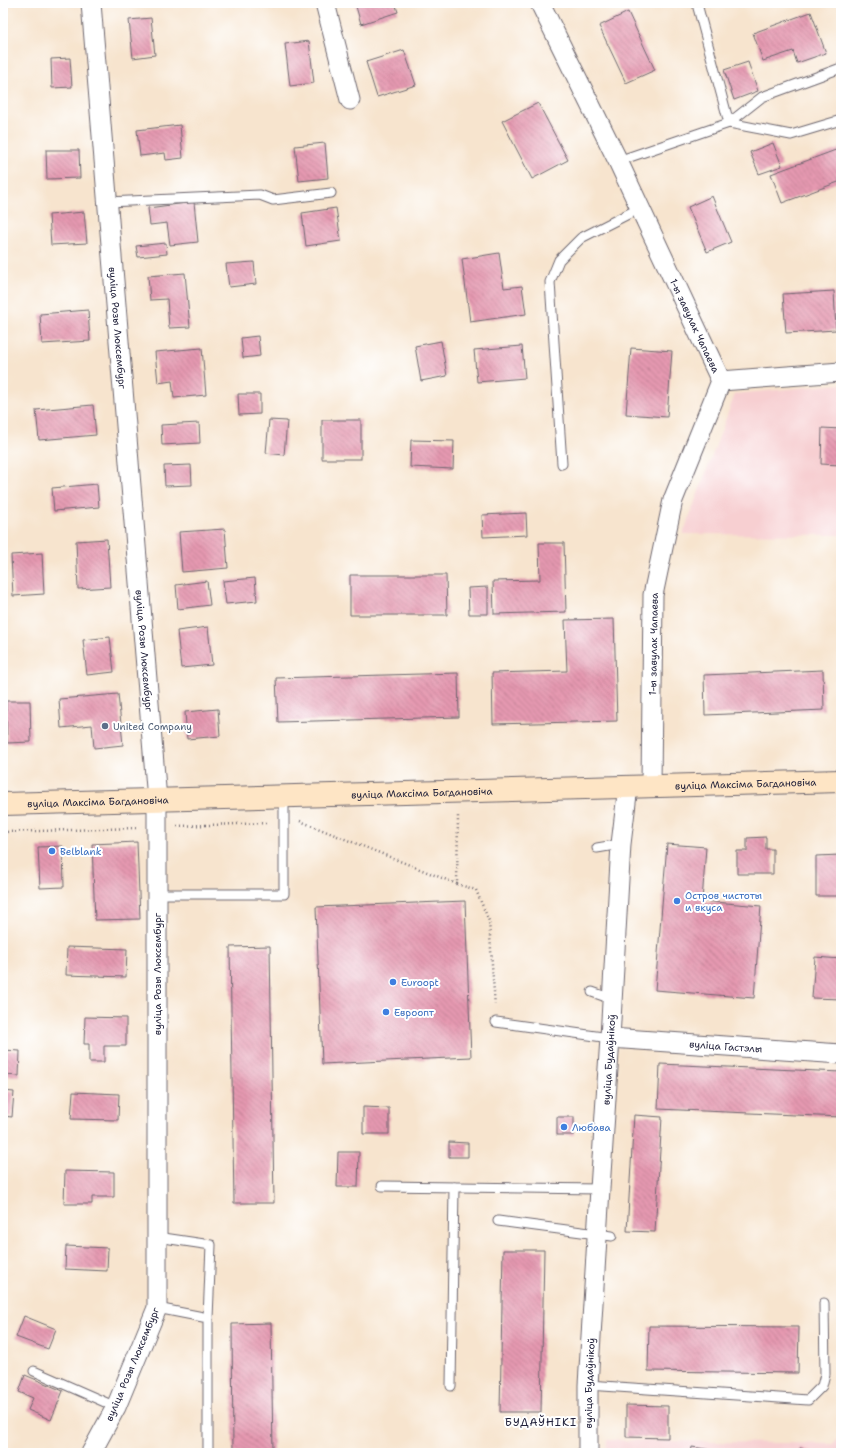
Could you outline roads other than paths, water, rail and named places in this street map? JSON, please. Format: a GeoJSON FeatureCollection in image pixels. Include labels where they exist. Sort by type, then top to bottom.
{"type":"FeatureCollection","features":[{"type":"Feature","properties":{"kind":"main road","name":"вуліца Максіма Багдановіча"},"geometry":{"type":"LineString","coordinates":[[3,804],[841,781]]}},
{"type":"Feature","properties":{"kind":"street","name":"вуліца Розы Люксембург"},"geometry":{"type":"LineString","coordinates":[[91,3],[157,800],[157,1308],[116,1407],[91,1453]]}},
{"type":"Feature","properties":{"kind":"street"},"geometry":{"type":"LineString","coordinates":[[325,3],[350,100]]}},
{"type":"Feature","properties":{"kind":"street","name":"1-ы завулак Чапаева"},"geometry":{"type":"LineString","coordinates":[[540,3],[618,161],[721,381],[673,500],[653,595],[651,786]]}},
{"type":"Feature","properties":{"kind":"street"},"geometry":{"type":"LineString","coordinates":[[721,381],[841,372]]}},
{"type":"Feature","properties":{"kind":"street","name":"вуліца Будаўнікоў"},"geometry":{"type":"LineString","coordinates":[[588,1453],[588,1385],[621,844],[628,786]]}},
{"type":"Feature","properties":{"kind":"street","name":"вуліца Гастэлы"},"geometry":{"type":"LineString","coordinates":[[610,1038],[841,1054]]}},
{"type":"Feature","properties":{"kind":"lane"},"geometry":{"type":"LineString","coordinates":[[700,3],[697,4],[729,123]]}},
{"type":"Feature","properties":{"kind":"lane"},"geometry":{"type":"LineString","coordinates":[[618,161],[729,123],[762,97],[841,68]]}},
{"type":"Feature","properties":{"kind":"lane"},"geometry":{"type":"LineString","coordinates":[[729,123],[791,136],[841,120]]}},
{"type":"Feature","properties":{"kind":"lane"},"geometry":{"type":"LineString","coordinates":[[108,202],[260,195],[273,200],[331,193]]}},
{"type":"Feature","properties":{"kind":"lane"},"geometry":{"type":"LineString","coordinates":[[562,464],[550,282],[559,260],[581,238],[640,208]]}},
{"type":"Feature","properties":{"kind":"lane"},"geometry":{"type":"LineString","coordinates":[[157,894],[284,894],[284,796]]}},
{"type":"Feature","properties":{"kind":"lane"},"geometry":{"type":"LineString","coordinates":[[597,848],[621,844]]}},
{"type":"Feature","properties":{"kind":"lane"},"geometry":{"type":"LineString","coordinates":[[592,992],[612,999]]}},
{"type":"Feature","properties":{"kind":"lane"},"geometry":{"type":"LineString","coordinates":[[496,1022],[610,1038]]}},
{"type":"Feature","properties":{"kind":"lane"},"geometry":{"type":"LineString","coordinates":[[382,1186],[600,1189]]}},
{"type":"Feature","properties":{"kind":"lane"},"geometry":{"type":"LineString","coordinates":[[451,1386],[454,1187]]}},
{"type":"Feature","properties":{"kind":"lane"},"geometry":{"type":"LineString","coordinates":[[498,1221],[612,1236]]}},
{"type":"Feature","properties":{"kind":"lane"},"geometry":{"type":"LineString","coordinates":[[157,1237],[211,1245],[208,1318],[208,1453]]}},
{"type":"Feature","properties":{"kind":"lane"},"geometry":{"type":"LineString","coordinates":[[588,1385],[808,1400],[822,1386],[825,1374],[824,1303]]}},
{"type":"Feature","properties":{"kind":"lane"},"geometry":{"type":"LineString","coordinates":[[157,1308],[208,1318]]}},
{"type":"Feature","properties":{"kind":"lane"},"geometry":{"type":"LineString","coordinates":[[34,1371],[116,1407]]}},
{"type":"Feature","properties":{"kind":"place","name":"United Company"},"geometry":{"type":"Point","coordinates":[105,726]}},
{"type":"Feature","properties":{"kind":"place","name":"Belblank"},"geometry":{"type":"Point","coordinates":[52,851]}},
{"type":"Feature","properties":{"kind":"place","name":"Остров чистоты и вкуса"},"geometry":{"type":"Point","coordinates":[677,901]}},
{"type":"Feature","properties":{"kind":"place","name":"Euroopt"},"geometry":{"type":"Point","coordinates":[393,982]}},
{"type":"Feature","properties":{"kind":"place","name":"Евроопт"},"geometry":{"type":"Point","coordinates":[386,1012]}},
{"type":"Feature","properties":{"kind":"place","name":"Любава"},"geometry":{"type":"Point","coordinates":[564,1127]}},
{"type":"Feature","properties":{"kind":"district","name":"БУДАЎНІКІ"},"geometry":{"type":"Point","coordinates":[541,1422]}}]}
